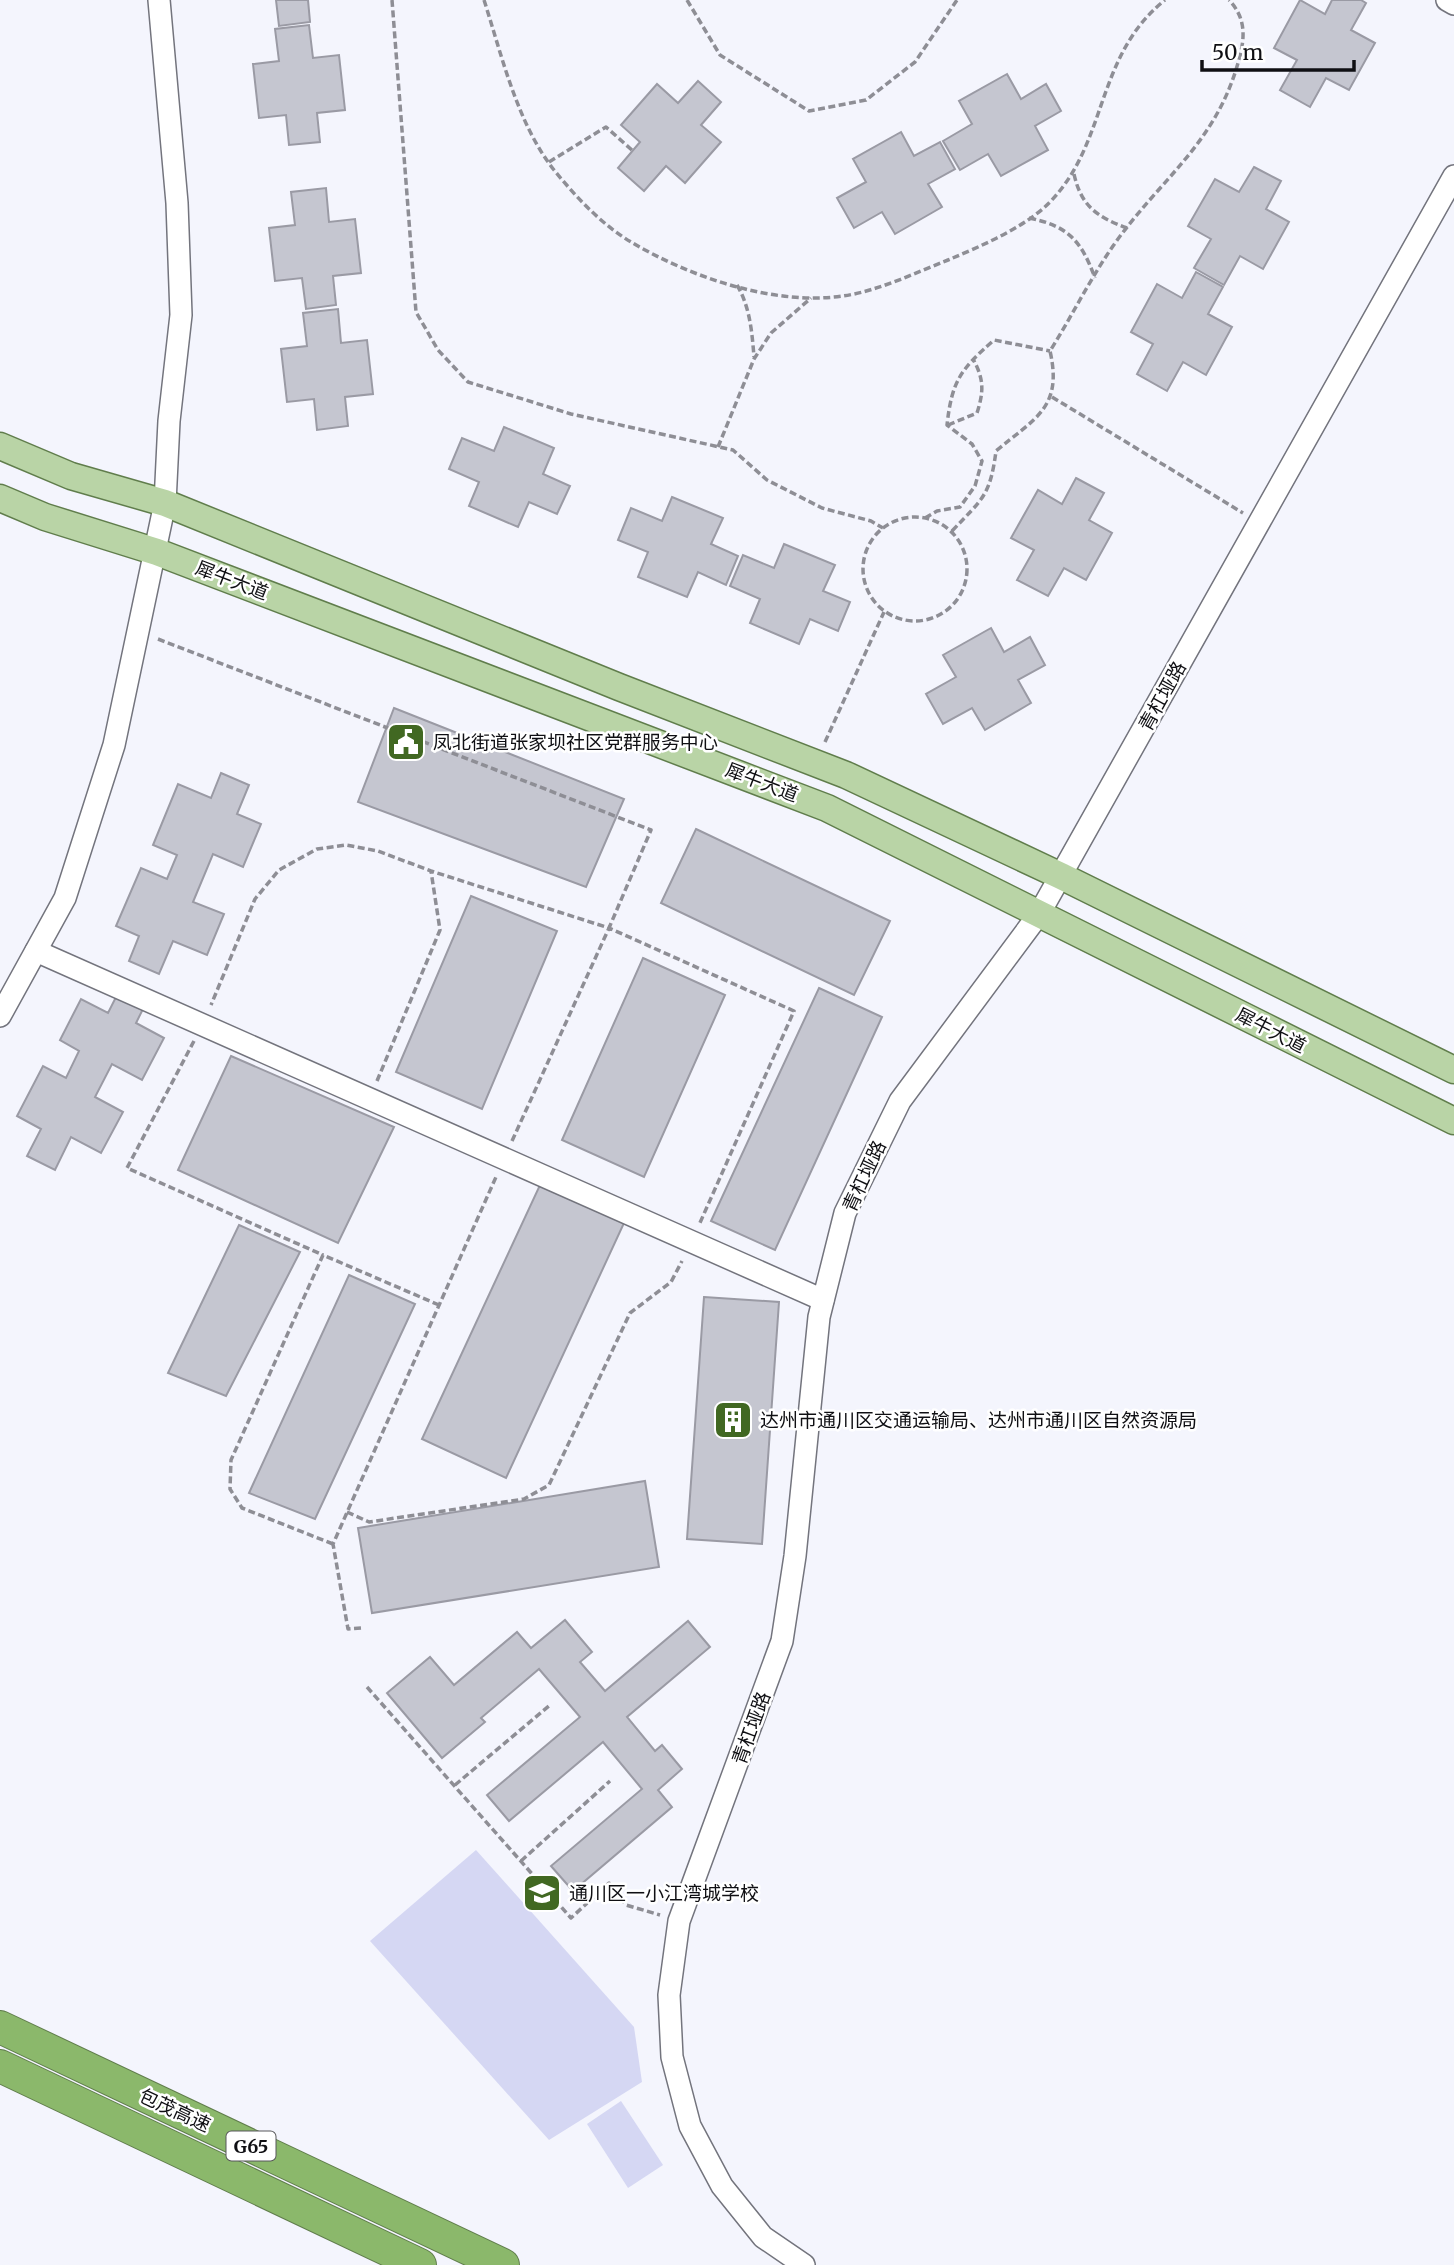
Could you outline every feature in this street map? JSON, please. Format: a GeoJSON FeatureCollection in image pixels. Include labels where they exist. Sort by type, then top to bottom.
{"type":"FeatureCollection","features":[{"type":"Feature","properties":{"kind":"highway","name":"包茂高速"},"geometry":{"type":"LineString","coordinates":[[0,2027],[503,2265]]}},
{"type":"Feature","properties":{"kind":"highway","name":"包茂高速"},"geometry":{"type":"LineString","coordinates":[[0,2066],[420,2265]]}},
{"type":"Feature","properties":{"kind":"main road","name":"犀牛大道"},"geometry":{"type":"LineString","coordinates":[[0,446],[71,476],[165,503],[619,687],[815,763],[1062,876],[1454,1070]]}},
{"type":"Feature","properties":{"kind":"main road","name":"犀牛大道"},"geometry":{"type":"LineString","coordinates":[[0,498],[45,517],[157,552],[827,808],[1454,1121]]}},
{"type":"Feature","properties":{"kind":"street"},"geometry":{"type":"LineString","coordinates":[[0,1016],[65,898],[114,745],[157,552],[165,503],[169,421],[181,315],[177,203],[159,0]]}},
{"type":"Feature","properties":{"kind":"street"},"geometry":{"type":"LineString","coordinates":[[1447,0],[1454,4]]}},
{"type":"Feature","properties":{"kind":"street","name":"青杠垭路"},"geometry":{"type":"LineString","coordinates":[[804,2265],[763,2237],[722,2186],[690,2126],[672,2057],[669,1995],[679,1921],[782,1641],[823,1300],[845,1213],[900,1101],[1040,914],[1454,176]]}},
{"type":"Feature","properties":{"kind":"street"},"geometry":{"type":"LineString","coordinates":[[36,951],[823,1300]]}},
{"type":"Feature","properties":{"kind":"path"},"geometry":{"type":"LineString","coordinates":[[392,0],[416,312],[438,350],[468,382],[571,414],[733,450],[767,480],[822,508],[872,521],[883,528]]}},
{"type":"Feature","properties":{"kind":"path"},"geometry":{"type":"LineString","coordinates":[[484,0],[526,121],[549,162],[586,207],[630,242],[692,271],[737,285],[795,297],[844,296],[904,278],[963,253],[1047,205],[1074,173],[1086,150],[1109,76],[1121,53],[1149,13],[1165,0]]}},
{"type":"Feature","properties":{"kind":"path"},"geometry":{"type":"LineString","coordinates":[[687,0],[720,55],[809,111],[866,100],[915,62],[957,0]]}},
{"type":"Feature","properties":{"kind":"path"},"geometry":{"type":"LineString","coordinates":[[952,531],[983,500],[993,473],[996,450],[1034,419],[1052,397],[1054,368],[1050,351],[1095,278],[1127,228],[1195,149],[1230,92],[1244,42],[1241,13],[1228,0]]}},
{"type":"Feature","properties":{"kind":"path"},"geometry":{"type":"LineString","coordinates":[[549,162],[606,127],[633,151]]}},
{"type":"Feature","properties":{"kind":"path"},"geometry":{"type":"LineString","coordinates":[[1074,173],[1083,202],[1108,221],[1127,228]]}},
{"type":"Feature","properties":{"kind":"path"},"geometry":{"type":"LineString","coordinates":[[1028,218],[1051,223],[1068,232],[1086,253],[1095,278]]}},
{"type":"Feature","properties":{"kind":"path"},"geometry":{"type":"LineString","coordinates":[[737,285],[744,297],[752,326],[754,359]]}},
{"type":"Feature","properties":{"kind":"path"},"geometry":{"type":"LineString","coordinates":[[718,447],[754,359],[772,333],[812,297]]}},
{"type":"Feature","properties":{"kind":"path"},"geometry":{"type":"LineString","coordinates":[[947,425],[951,389],[972,359],[994,340],[1050,351]]}},
{"type":"Feature","properties":{"kind":"path"},"geometry":{"type":"LineString","coordinates":[[947,425],[977,413],[984,391],[981,374],[972,359]]}},
{"type":"Feature","properties":{"kind":"path"},"geometry":{"type":"LineString","coordinates":[[1052,397],[1259,523]]}},
{"type":"Feature","properties":{"kind":"path"},"geometry":{"type":"LineString","coordinates":[[925,518],[937,511],[960,507],[975,486],[982,461],[972,444],[947,425]]}},
{"type":"Feature","properties":{"kind":"path"},"geometry":{"type":"LineString","coordinates":[[904,518],[925,518],[937,521],[952,531],[962,545],[968,562],[967,579],[961,596],[950,609],[934,618],[917,622],[900,620],[884,612],[872,600],[864,584],[863,568],[866,551],[883,528],[904,518]]}},
{"type":"Feature","properties":{"kind":"path"},"geometry":{"type":"LineString","coordinates":[[815,763],[884,612]]}},
{"type":"Feature","properties":{"kind":"path"},"geometry":{"type":"LineString","coordinates":[[139,632],[651,830],[609,928],[431,871],[378,851],[346,845],[317,849],[279,870],[255,899],[202,1025],[127,1168],[439,1305]]}},
{"type":"Feature","properties":{"kind":"path"},"geometry":{"type":"LineString","coordinates":[[370,1099],[440,930],[431,871]]}},
{"type":"Feature","properties":{"kind":"path"},"geometry":{"type":"LineString","coordinates":[[347,1512],[369,1522],[524,1499],[549,1485],[630,1313],[671,1282],[691,1242]]}},
{"type":"Feature","properties":{"kind":"path"},"geometry":{"type":"LineString","coordinates":[[323,1255],[231,1460],[230,1489],[242,1508],[333,1544]]}},
{"type":"Feature","properties":{"kind":"path"},"geometry":{"type":"LineString","coordinates":[[367,1688],[571,1918],[609,1883],[626,1905],[679,1921]]}},
{"type":"Feature","properties":{"kind":"path"},"geometry":{"type":"LineString","coordinates":[[454,1786],[550,1705]]}},
{"type":"Feature","properties":{"kind":"path"},"geometry":{"type":"LineString","coordinates":[[521,1861],[610,1782]]}},
{"type":"Feature","properties":{"kind":"shaded area"},"geometry":{"type":"Polygon","coordinates":[[[476,1850],[634,2027],[642,2082],[549,2140],[370,1941],[476,1850]]]}},
{"type":"Feature","properties":{"kind":"shaded area"},"geometry":{"type":"Polygon","coordinates":[[[621,2101],[663,2165],[628,2188],[587,2124],[621,2101]]]}},
{"type":"Feature","properties":{"kind":"building"},"geometry":{"type":"Polygon","coordinates":[[[276,0],[308,0],[310,22],[279,26],[276,0]]]}},
{"type":"Feature","properties":{"kind":"building"},"geometry":{"type":"Polygon","coordinates":[[[1300,0],[1325,14],[1332,0],[1361,0],[1366,3],[1351,30],[1375,43],[1349,90],[1326,78],[1310,107],[1280,90],[1297,60],[1274,48],[1300,0]]]}},
{"type":"Feature","properties":{"kind":"building"},"geometry":{"type":"Polygon","coordinates":[[[309,25],[313,58],[339,55],[345,110],[317,113],[320,142],[289,145],[286,115],[259,118],[253,64],[279,61],[275,29],[309,25]]]}},
{"type":"Feature","properties":{"kind":"building"},"geometry":{"type":"Polygon","coordinates":[[[1007,74],[1021,99],[1046,84],[1061,111],[1035,126],[1048,150],[1001,176],[988,154],[960,170],[943,141],[972,124],[959,101],[1007,74]]]}},
{"type":"Feature","properties":{"kind":"building"},"geometry":{"type":"Polygon","coordinates":[[[698,81],[721,102],[701,125],[721,142],[685,183],[666,166],[644,191],[618,168],[640,142],[621,125],[657,84],[678,103],[698,81]]]}},
{"type":"Feature","properties":{"kind":"building"},"geometry":{"type":"Polygon","coordinates":[[[901,132],[914,156],[940,142],[955,169],[928,184],[942,207],[895,234],[882,212],[854,228],[837,198],[866,182],[853,159],[901,132]]]}},
{"type":"Feature","properties":{"kind":"building"},"geometry":{"type":"Polygon","coordinates":[[[1254,167],[1281,181],[1266,209],[1289,222],[1263,269],[1240,256],[1224,285],[1194,268],[1211,239],[1188,226],[1215,179],[1239,192],[1254,167]]]}},
{"type":"Feature","properties":{"kind":"building"},"geometry":{"type":"Polygon","coordinates":[[[326,188],[329,222],[355,219],[361,273],[333,276],[336,305],[306,309],[302,278],[275,281],[269,228],[295,225],[291,192],[326,188]]]}},
{"type":"Feature","properties":{"kind":"building"},"geometry":{"type":"Polygon","coordinates":[[[1196,272],[1223,287],[1208,314],[1232,327],[1206,375],[1183,362],[1167,391],[1137,374],[1153,344],[1131,332],[1157,284],[1182,298],[1196,272]]]}},
{"type":"Feature","properties":{"kind":"building"},"geometry":{"type":"Polygon","coordinates":[[[338,309],[341,343],[367,340],[373,394],[345,397],[348,426],[317,430],[314,399],[287,402],[281,349],[307,346],[303,313],[338,309]]]}},
{"type":"Feature","properties":{"kind":"building"},"geometry":{"type":"Polygon","coordinates":[[[504,427],[554,448],[543,474],[570,486],[557,514],[529,502],[518,527],[469,506],[479,482],[449,469],[462,438],[494,451],[504,427]]]}},
{"type":"Feature","properties":{"kind":"building"},"geometry":{"type":"Polygon","coordinates":[[[1076,478],[1104,493],[1089,520],[1112,533],[1086,580],[1064,568],[1048,596],[1017,580],[1034,550],[1011,538],[1038,490],[1062,504],[1076,478]]]}},
{"type":"Feature","properties":{"kind":"building"},"geometry":{"type":"Polygon","coordinates":[[[672,497],[723,518],[711,544],[738,556],[726,585],[698,572],[687,597],[638,577],[648,552],[618,540],[631,508],[662,521],[672,497]]]}},
{"type":"Feature","properties":{"kind":"building"},"geometry":{"type":"Polygon","coordinates":[[[784,544],[835,565],[823,591],[850,602],[838,631],[810,619],[799,644],[750,623],[760,599],[730,586],[743,555],[774,568],[784,544]]]}},
{"type":"Feature","properties":{"kind":"building"},"geometry":{"type":"Polygon","coordinates":[[[991,628],[1004,652],[1030,637],[1045,665],[1018,680],[1031,703],[985,730],[972,708],[943,724],[926,694],[956,677],[943,655],[991,628]]]}},
{"type":"Feature","properties":{"kind":"building"},"geometry":{"type":"Polygon","coordinates":[[[394,708],[624,799],[586,887],[358,802],[394,708]]]}},
{"type":"Feature","properties":{"kind":"building"},"geometry":{"type":"Polygon","coordinates":[[[221,773],[249,785],[237,814],[261,824],[243,867],[213,854],[193,902],[224,914],[207,955],[173,941],[159,974],[129,961],[139,936],[116,926],[141,868],[167,879],[177,855],[153,845],[178,784],[211,798],[221,773]]]}},
{"type":"Feature","properties":{"kind":"building"},"geometry":{"type":"Polygon","coordinates":[[[696,829],[890,921],[854,995],[661,903],[696,829]]]}},
{"type":"Feature","properties":{"kind":"building"},"geometry":{"type":"Polygon","coordinates":[[[471,896],[557,931],[482,1109],[396,1072],[471,896]]]}},
{"type":"Feature","properties":{"kind":"building"},"geometry":{"type":"Polygon","coordinates":[[[643,958],[725,995],[644,1177],[562,1140],[643,958]]]}},
{"type":"Feature","properties":{"kind":"building"},"geometry":{"type":"Polygon","coordinates":[[[819,988],[882,1017],[775,1250],[711,1221],[819,988]]]}},
{"type":"Feature","properties":{"kind":"building"},"geometry":{"type":"Polygon","coordinates":[[[118,993],[144,1007],[136,1023],[164,1038],[142,1080],[112,1064],[95,1097],[123,1112],[101,1153],[71,1137],[55,1170],[27,1156],[41,1129],[17,1116],[43,1066],[66,1078],[79,1051],[60,1040],[81,999],[108,1013],[118,993]]]}},
{"type":"Feature","properties":{"kind":"building"},"geometry":{"type":"Polygon","coordinates":[[[231,1056],[394,1127],[338,1243],[178,1170],[231,1056]]]}},
{"type":"Feature","properties":{"kind":"building"},"geometry":{"type":"Polygon","coordinates":[[[540,1185],[624,1223],[506,1478],[422,1439],[540,1185]]]}},
{"type":"Feature","properties":{"kind":"building"},"geometry":{"type":"Polygon","coordinates":[[[239,1225],[300,1252],[226,1396],[168,1373],[239,1225]]]}},
{"type":"Feature","properties":{"kind":"building"},"geometry":{"type":"Polygon","coordinates":[[[349,1275],[415,1304],[315,1519],[249,1493],[349,1275]]]}},
{"type":"Feature","properties":{"kind":"building","name":"达州市通川区交通运输局、达州市通川区自然资源局"},"geometry":{"type":"Polygon","coordinates":[[[704,1297],[779,1302],[762,1544],[687,1539],[704,1297]]]}},
{"type":"Feature","properties":{"kind":"building"},"geometry":{"type":"Polygon","coordinates":[[[645,1481],[659,1567],[372,1613],[358,1528],[645,1481]]]}},
{"type":"Feature","properties":{"kind":"building"},"geometry":{"type":"Polygon","coordinates":[[[565,1620],[592,1652],[580,1662],[605,1691],[688,1621],[710,1647],[627,1717],[655,1751],[662,1745],[682,1769],[658,1790],[672,1807],[573,1891],[551,1866],[642,1789],[603,1742],[509,1821],[487,1795],[580,1717],[539,1669],[481,1718],[485,1722],[442,1758],[387,1693],[430,1657],[454,1685],[517,1632],[531,1648],[565,1620]]]}},
{"type":"Feature","properties":{"kind":"place","name":"凤北街道张家坝社区党群服务中心"},"geometry":{"type":"Point","coordinates":[406,742]}},
{"type":"Feature","properties":{"kind":"place","name":"达州市通川区交通运输局、达州市通川区自然资源局"},"geometry":{"type":"Point","coordinates":[733,1420]}},
{"type":"Feature","properties":{"kind":"place","name":"通川区一小江湾城学校"},"geometry":{"type":"Point","coordinates":[542,1893]}}]}
